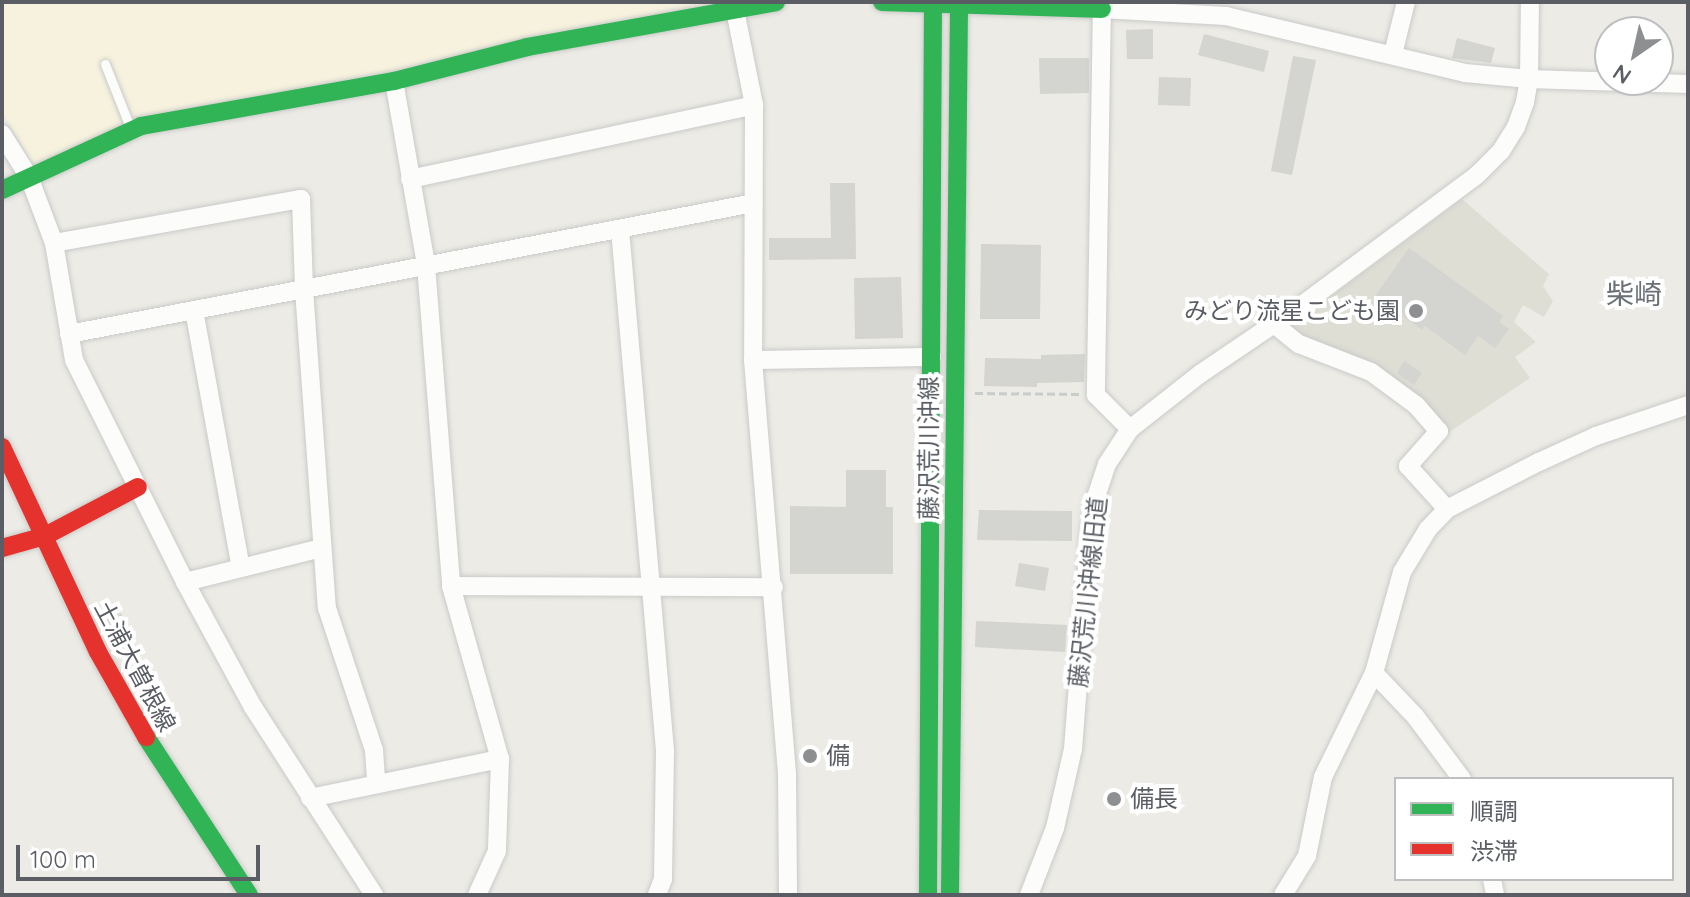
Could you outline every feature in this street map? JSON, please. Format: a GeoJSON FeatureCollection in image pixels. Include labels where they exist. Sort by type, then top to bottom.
{"type":"FeatureCollection","features":[{"type":"Feature","properties":{"kind":"main road"},"geometry":{"type":"LineString","coordinates":[[2,190],[131,130],[394,81],[527,47],[776,2]]}},
{"type":"Feature","properties":{"kind":"main road"},"geometry":{"type":"LineString","coordinates":[[882,2],[1102,6]]}},
{"type":"Feature","properties":{"kind":"main road","name":"藤沢荒川沖線"},"geometry":{"type":"LineString","coordinates":[[928,895],[933,3]]}},
{"type":"Feature","properties":{"kind":"main road","name":"藤沢荒川沖線"},"geometry":{"type":"LineString","coordinates":[[950,895],[959,3]]}},
{"type":"Feature","properties":{"kind":"main road","name":"土浦大曽根線"},"geometry":{"type":"LineString","coordinates":[[2,447],[98,652],[132,715],[249,895]]}},
{"type":"Feature","properties":{"kind":"main road"},"geometry":{"type":"LineString","coordinates":[[2,548],[45,536],[138,487]]}},
{"type":"Feature","properties":{"kind":"street"},"geometry":{"type":"LineString","coordinates":[[1393,54],[1406,2]]}},
{"type":"Feature","properties":{"kind":"street","name":"藤沢荒川沖線旧道"},"geometry":{"type":"LineString","coordinates":[[1029,895],[1055,828],[1073,749],[1093,506],[1107,464],[1130,429],[1200,374],[1274,324],[1476,176],[1501,151],[1516,127],[1529,79],[1530,2]]}},
{"type":"Feature","properties":{"kind":"street"},"geometry":{"type":"LineString","coordinates":[[1130,429],[1096,395],[1102,6],[1226,16],[1465,73],[1529,79],[1688,84]]}},
{"type":"Feature","properties":{"kind":"street"},"geometry":{"type":"LineString","coordinates":[[735,10],[754,105],[753,360],[787,775],[788,895]]}},
{"type":"Feature","properties":{"kind":"street"},"geometry":{"type":"LineString","coordinates":[[394,81],[426,265],[451,586],[500,759],[497,851],[477,895]]}},
{"type":"Feature","properties":{"kind":"street"},"geometry":{"type":"LineString","coordinates":[[410,179],[754,105]]}},
{"type":"Feature","properties":{"kind":"street"},"geometry":{"type":"LineString","coordinates":[[2,134],[29,177],[54,243],[74,360],[185,582],[253,707],[374,895]]}},
{"type":"Feature","properties":{"kind":"street"},"geometry":{"type":"LineString","coordinates":[[54,243],[301,199],[304,289],[327,608],[374,750],[376,782]]}},
{"type":"Feature","properties":{"kind":"street"},"geometry":{"type":"LineString","coordinates":[[69,334],[754,203]]}},
{"type":"Feature","properties":{"kind":"street"},"geometry":{"type":"LineString","coordinates":[[620,229],[665,751],[663,879],[657,895]]}},
{"type":"Feature","properties":{"kind":"street"},"geometry":{"type":"LineString","coordinates":[[194,310],[241,568]]}},
{"type":"Feature","properties":{"kind":"street"},"geometry":{"type":"LineString","coordinates":[[1274,324],[1299,344],[1371,372],[1416,405],[1439,431],[1408,466],[1447,509]]}},
{"type":"Feature","properties":{"kind":"street"},"geometry":{"type":"LineString","coordinates":[[753,360],[932,357]]}},
{"type":"Feature","properties":{"kind":"street"},"geometry":{"type":"LineString","coordinates":[[1283,895],[1307,856],[1323,777],[1374,673],[1402,572],[1428,529],[1447,509],[1596,436],[1688,405]]}},
{"type":"Feature","properties":{"kind":"street"},"geometry":{"type":"LineString","coordinates":[[185,582],[321,548]]}},
{"type":"Feature","properties":{"kind":"street"},"geometry":{"type":"LineString","coordinates":[[451,586],[774,587]]}},
{"type":"Feature","properties":{"kind":"street"},"geometry":{"type":"LineString","coordinates":[[1374,673],[1415,716],[1461,777]]}},
{"type":"Feature","properties":{"kind":"street"},"geometry":{"type":"LineString","coordinates":[[310,798],[376,782],[500,759]]}},
{"type":"Feature","properties":{"kind":"lane"},"geometry":{"type":"LineString","coordinates":[[105,64],[131,130]]}},
{"type":"Feature","properties":{"kind":"path"},"geometry":{"type":"LineString","coordinates":[[953,392],[1096,395]]}},
{"type":"Feature","properties":{"kind":"shaded area"},"geometry":{"type":"Polygon","coordinates":[[[2,2],[738,2],[529,38],[37,164],[31,161],[2,111],[2,2]]]}},
{"type":"Feature","properties":{"kind":"shaded area","name":"みどり流星こども園"},"geometry":{"type":"Polygon","coordinates":[[[1462,199],[1549,274],[1543,286],[1553,301],[1544,317],[1523,305],[1514,322],[1536,342],[1515,357],[1530,378],[1448,433],[1418,395],[1382,372],[1308,341],[1290,327],[1462,199]]]}},
{"type":"Feature","properties":{"kind":"building"},"geometry":{"type":"Polygon","coordinates":[[[1153,29],[1153,59],[1127,59],[1126,30],[1153,29]]]}},
{"type":"Feature","properties":{"kind":"building"},"geometry":{"type":"Polygon","coordinates":[[[1204,34],[1269,51],[1264,72],[1198,55],[1204,34]]]}},
{"type":"Feature","properties":{"kind":"building"},"geometry":{"type":"Polygon","coordinates":[[[1457,38],[1495,48],[1491,63],[1452,58],[1457,38]]]}},
{"type":"Feature","properties":{"kind":"building"},"geometry":{"type":"Polygon","coordinates":[[[1293,56],[1316,60],[1292,175],[1271,171],[1293,56]]]}},
{"type":"Feature","properties":{"kind":"building"},"geometry":{"type":"Polygon","coordinates":[[[1039,58],[1089,58],[1089,93],[1040,94],[1039,58]]]}},
{"type":"Feature","properties":{"kind":"building"},"geometry":{"type":"Polygon","coordinates":[[[1159,77],[1191,78],[1190,106],[1158,105],[1159,77]]]}},
{"type":"Feature","properties":{"kind":"building"},"geometry":{"type":"Polygon","coordinates":[[[830,183],[855,183],[856,259],[769,260],[769,238],[831,238],[830,183]]]}},
{"type":"Feature","properties":{"kind":"building"},"geometry":{"type":"Polygon","coordinates":[[[981,244],[1041,245],[1040,319],[980,319],[981,244]]]}},
{"type":"Feature","properties":{"kind":"building"},"geometry":{"type":"Polygon","coordinates":[[[1409,248],[1503,316],[1499,322],[1509,329],[1495,348],[1478,336],[1465,355],[1425,326],[1422,330],[1375,296],[1409,248]]]}},
{"type":"Feature","properties":{"kind":"building"},"geometry":{"type":"Polygon","coordinates":[[[901,277],[903,338],[855,339],[854,278],[901,277]]]}},
{"type":"Feature","properties":{"kind":"building"},"geometry":{"type":"Polygon","coordinates":[[[1085,354],[1084,382],[1037,383],[1037,387],[984,386],[985,358],[1041,359],[1041,355],[1085,354]]]}},
{"type":"Feature","properties":{"kind":"building"},"geometry":{"type":"Polygon","coordinates":[[[1404,361],[1422,373],[1414,385],[1397,373],[1404,361]]]}},
{"type":"Feature","properties":{"kind":"building"},"geometry":{"type":"Polygon","coordinates":[[[846,470],[886,470],[886,507],[893,507],[893,574],[790,574],[790,506],[846,507],[846,470]]]}},
{"type":"Feature","properties":{"kind":"building"},"geometry":{"type":"Polygon","coordinates":[[[979,510],[1072,511],[1072,541],[977,540],[979,510]]]}},
{"type":"Feature","properties":{"kind":"building"},"geometry":{"type":"Polygon","coordinates":[[[1019,563],[1049,568],[1045,591],[1015,586],[1019,563]]]}},
{"type":"Feature","properties":{"kind":"building"},"geometry":{"type":"Polygon","coordinates":[[[121,613],[133,643],[120,649],[106,619],[121,613]]]}},
{"type":"Feature","properties":{"kind":"building"},"geometry":{"type":"Polygon","coordinates":[[[976,621],[1067,625],[1065,652],[975,647],[976,621]]]}},
{"type":"Feature","properties":{"kind":"traffic: fast"},"geometry":{"type":"LineString","coordinates":[[2,190],[141,126],[394,81],[527,47],[776,2]]}},
{"type":"Feature","properties":{"kind":"traffic: fast"},"geometry":{"type":"LineString","coordinates":[[882,2],[1102,9]]}},
{"type":"Feature","properties":{"kind":"traffic: fast"},"geometry":{"type":"LineString","coordinates":[[928,895],[933,2]]}},
{"type":"Feature","properties":{"kind":"traffic: fast"},"geometry":{"type":"LineString","coordinates":[[950,895],[959,2]]}},
{"type":"Feature","properties":{"kind":"traffic: fast"},"geometry":{"type":"LineString","coordinates":[[146,737],[249,895]]}},
{"type":"Feature","properties":{"kind":"traffic: jam"},"geometry":{"type":"LineString","coordinates":[[2,447],[98,652],[146,737]]}},
{"type":"Feature","properties":{"kind":"traffic: jam"},"geometry":{"type":"LineString","coordinates":[[2,548],[45,536],[138,487]]}},
{"type":"Feature","properties":{"kind":"place","name":"みどり流星こども園"},"geometry":{"type":"Point","coordinates":[1416,311]}},
{"type":"Feature","properties":{"kind":"place","name":"備"},"geometry":{"type":"Point","coordinates":[810,756]}},
{"type":"Feature","properties":{"kind":"place","name":"備長"},"geometry":{"type":"Point","coordinates":[1114,799]}},
{"type":"Feature","properties":{"kind":"district","name":"柴崎"},"geometry":{"type":"Point","coordinates":[1634,294]}}]}
